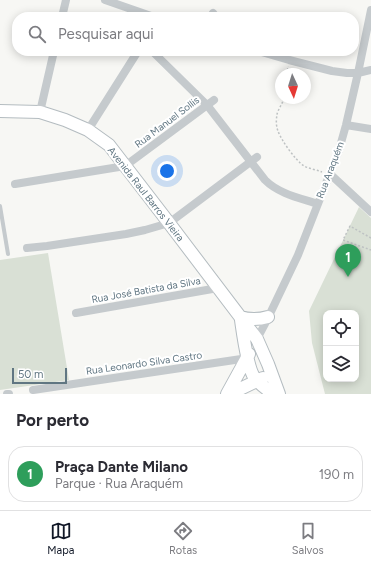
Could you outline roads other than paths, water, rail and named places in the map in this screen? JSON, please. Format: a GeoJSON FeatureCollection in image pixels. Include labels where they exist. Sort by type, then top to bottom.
{"type":"FeatureCollection","features":[{"type":"Feature","properties":{"kind":"street"},"geometry":{"type":"LineString","coordinates":[[63,12],[66,0]]}},
{"type":"Feature","properties":{"kind":"street"},"geometry":{"type":"LineString","coordinates":[[105,0],[140,12]]}},
{"type":"Feature","properties":{"kind":"street","name":"Rua Araquém"},"geometry":{"type":"LineString","coordinates":[[227,394],[248,358],[259,344],[267,320],[298,255],[339,150],[358,73],[371,10]]}},
{"type":"Feature","properties":{"kind":"street"},"geometry":{"type":"LineString","coordinates":[[40,112],[53,56]]}},
{"type":"Feature","properties":{"kind":"street"},"geometry":{"type":"LineString","coordinates":[[88,130],[135,56]]}},
{"type":"Feature","properties":{"kind":"street"},"geometry":{"type":"LineString","coordinates":[[157,56],[207,105],[254,160],[265,180],[278,190],[318,204]]}},
{"type":"Feature","properties":{"kind":"street"},"geometry":{"type":"LineString","coordinates":[[275,56],[332,71],[358,73],[371,70]]}},
{"type":"Feature","properties":{"kind":"street","name":"Rua Manuel Sollis"},"geometry":{"type":"LineString","coordinates":[[15,184],[125,166],[214,100]]}},
{"type":"Feature","properties":{"kind":"street","name":"Avenida Raul Barros Vieira"},"geometry":{"type":"LineString","coordinates":[[0,111],[40,112],[65,120],[88,130],[109,145],[259,344],[279,394]]}},
{"type":"Feature","properties":{"kind":"street"},"geometry":{"type":"LineString","coordinates":[[346,125],[371,130]]}},
{"type":"Feature","properties":{"kind":"street"},"geometry":{"type":"LineString","coordinates":[[27,248],[139,231],[169,223],[254,160]]}},
{"type":"Feature","properties":{"kind":"street"},"geometry":{"type":"LineString","coordinates":[[330,174],[371,212]]}},
{"type":"Feature","properties":{"kind":"street","name":"Rua José Batista da Silva"},"geometry":{"type":"LineString","coordinates":[[76,313],[218,288]]}},
{"type":"Feature","properties":{"kind":"street"},"geometry":{"type":"LineString","coordinates":[[240,317],[267,320]]}},
{"type":"Feature","properties":{"kind":"street","name":"Avenida Raul Barros Vieira"},"geometry":{"type":"LineString","coordinates":[[240,317],[251,370],[257,381]]}},
{"type":"Feature","properties":{"kind":"street","name":"Rua Leonardo Silva Castro"},"geometry":{"type":"LineString","coordinates":[[32,392],[44,388],[248,358]]}},
{"type":"Feature","properties":{"kind":"street"},"geometry":{"type":"LineString","coordinates":[[232,394],[272,374]]}},
{"type":"Feature","properties":{"kind":"street"},"geometry":{"type":"LineString","coordinates":[[257,381],[273,394]]}},
{"type":"Feature","properties":{"kind":"lane"},"geometry":{"type":"LineString","coordinates":[[0,206],[8,254]]}},
{"type":"Feature","properties":{"kind":"place","name":"Praça Dante Milano"},"geometry":{"type":"Point","coordinates":[348,277]}}]}
